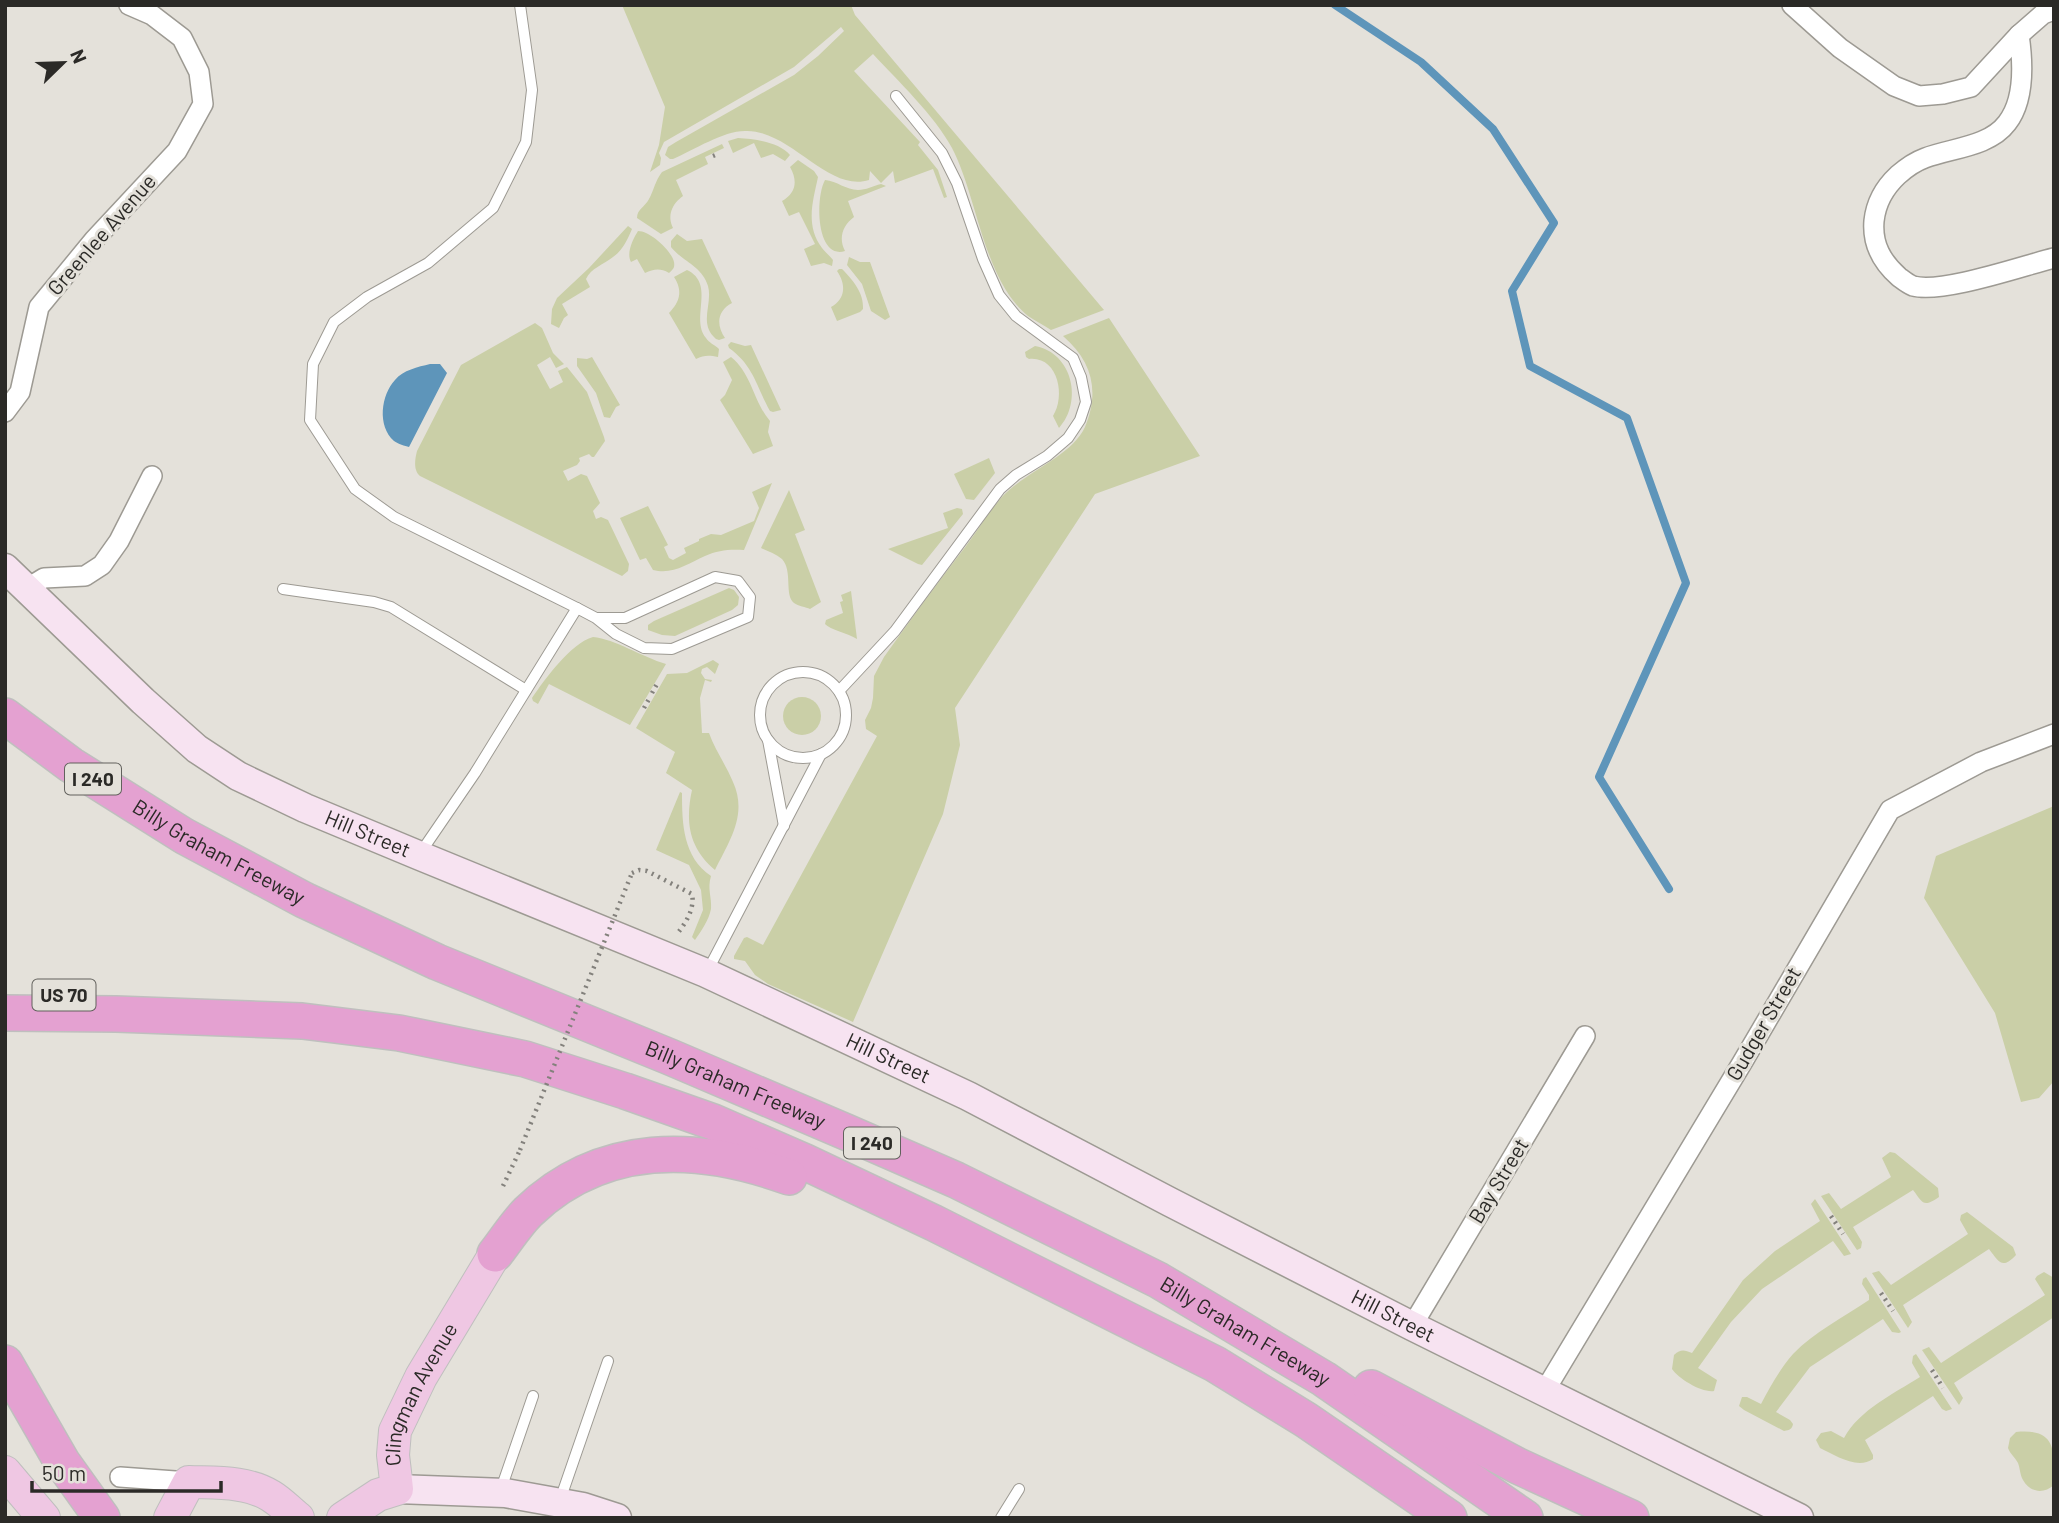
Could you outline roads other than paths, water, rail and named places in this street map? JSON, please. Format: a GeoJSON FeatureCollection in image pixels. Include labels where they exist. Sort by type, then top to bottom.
{"type":"FeatureCollection","features":[{"type":"Feature","properties":{"kind":"highway","name":"Billy Graham Freeway"},"geometry":{"type":"LineString","coordinates":[[5,716],[71,765],[184,836],[304,900],[437,962],[670,1057],[956,1180],[1158,1280],[1324,1379],[1525,1518]]}},
{"type":"Feature","properties":{"kind":"highway","name":"US 70"},"geometry":{"type":"LineString","coordinates":[[5,994],[88,995],[116,1014]]}},
{"type":"Feature","properties":{"kind":"highway","name":"Billy Graham Freeway"},"geometry":{"type":"LineString","coordinates":[[5,1013],[302,1021],[399,1033],[525,1059],[625,1091],[713,1122],[805,1162],[934,1223],[1215,1364],[1306,1420],[1449,1518]]}},
{"type":"Feature","properties":{"kind":"highway"},"geometry":{"type":"LineString","coordinates":[[495,1254],[527,1213],[573,1177],[614,1161],[642,1156],[710,1156],[749,1163],[832,1194],[934,1223]]}},
{"type":"Feature","properties":{"kind":"highway"},"geometry":{"type":"LineString","coordinates":[[956,1180],[1103,1230],[1241,1307],[1383,1395],[1518,1466],[1631,1518]]}},
{"type":"Feature","properties":{"kind":"highway"},"geometry":{"type":"LineString","coordinates":[[5,1363],[62,1462],[102,1518]]}},
{"type":"Feature","properties":{"kind":"main road","name":"Clingman Avenue"},"geometry":{"type":"LineString","coordinates":[[343,1518],[378,1495],[397,1489],[393,1455],[395,1431],[421,1377],[495,1254]]}},
{"type":"Feature","properties":{"kind":"main road"},"geometry":{"type":"LineString","coordinates":[[5,1472],[44,1518]]}},
{"type":"Feature","properties":{"kind":"main road"},"geometry":{"type":"LineString","coordinates":[[170,1518],[189,1482],[245,1485],[258,1489],[298,1518]]}},
{"type":"Feature","properties":{"kind":"street","name":"Greenlee Avenue"},"geometry":{"type":"LineString","coordinates":[[5,412],[39,307],[94,240],[177,151],[203,104],[199,72],[182,38],[152,15],[129,5]]}},
{"type":"Feature","properties":{"kind":"street"},"geometry":{"type":"LineString","coordinates":[[1792,5],[1840,48],[1895,86],[1919,96],[1943,94],[1970,87],[2019,35],[2043,14],[2054,10]]}},
{"type":"Feature","properties":{"kind":"street"},"geometry":{"type":"LineString","coordinates":[[2019,35],[2023,65],[2018,96],[2009,121],[1988,139],[1925,158],[1886,185],[1874,218],[1874,235],[1878,252],[1886,264],[1911,285],[1923,287],[1963,282],[2054,258]]}},
{"type":"Feature","properties":{"kind":"street"},"geometry":{"type":"LineString","coordinates":[[26,589],[44,578],[85,576],[102,565],[119,541],[152,476]]}},
{"type":"Feature","properties":{"kind":"street","name":"Hill Street"},"geometry":{"type":"LineString","coordinates":[[5,568],[197,750],[238,776],[305,808],[706,973],[968,1096],[1412,1326],[1799,1518]]}},
{"type":"Feature","properties":{"kind":"street","name":"Gudger Street"},"geometry":{"type":"LineString","coordinates":[[1544,1392],[1890,810],[1981,762],[2054,734]]}},
{"type":"Feature","properties":{"kind":"street","name":"Bay Street"},"geometry":{"type":"LineString","coordinates":[[1412,1326],[1585,1036]]}},
{"type":"Feature","properties":{"kind":"street"},"geometry":{"type":"LineString","coordinates":[[120,1477],[189,1482]]}},
{"type":"Feature","properties":{"kind":"street"},"geometry":{"type":"LineString","coordinates":[[397,1489],[500,1493],[583,1507],[617,1518]]}},
{"type":"Feature","properties":{"kind":"lane"},"geometry":{"type":"LineString","coordinates":[[520,5],[532,90],[526,142],[510,175],[493,208],[428,263],[367,297],[334,322],[313,364],[310,420],[355,489],[384,510],[596,618],[616,634],[644,648],[673,649],[748,617],[750,597],[738,581],[715,578],[625,618],[596,618]]}},
{"type":"Feature","properties":{"kind":"lane"},"geometry":{"type":"LineString","coordinates":[[839,691],[895,631],[1000,489],[1068,438],[1080,420],[1086,402],[1081,377],[1073,358],[1016,316],[999,295],[983,259],[957,183],[942,153],[896,96]]}},
{"type":"Feature","properties":{"kind":"lane"},"geometry":{"type":"LineString","coordinates":[[283,589],[374,602],[391,607],[526,690]]}},
{"type":"Feature","properties":{"kind":"lane"},"geometry":{"type":"LineString","coordinates":[[418,855],[475,773],[576,608]]}},
{"type":"Feature","properties":{"kind":"lane"},"geometry":{"type":"LineString","coordinates":[[768,740],[778,750],[807,758],[821,754],[833,746],[842,733],[846,719],[845,705],[839,691],[829,680],[817,674],[790,673],[778,679],[762,700],[762,726],[768,740],[784,826]]}},
{"type":"Feature","properties":{"kind":"lane"},"geometry":{"type":"LineString","coordinates":[[706,973],[821,754]]}},
{"type":"Feature","properties":{"kind":"lane"},"geometry":{"type":"LineString","coordinates":[[559,1504],[608,1361]]}},
{"type":"Feature","properties":{"kind":"lane"},"geometry":{"type":"LineString","coordinates":[[500,1493],[533,1396]]}},
{"type":"Feature","properties":{"kind":"lane"},"geometry":{"type":"LineString","coordinates":[[1001,1518],[1019,1489]]}},
{"type":"Feature","properties":{"kind":"water"},"geometry":{"type":"Polygon","coordinates":[[[430,364],[440,364],[447,373],[409,447],[394,441],[389,435],[383,419],[384,402],[390,386],[402,374],[430,364]]]}},
{"type":"Feature","properties":{"kind":"waterway"},"geometry":{"type":"LineString","coordinates":[[1335,5],[1421,62],[1493,129],[1554,223],[1512,291],[1530,366],[1627,418],[1686,583],[1599,777],[1669,889]]}}]}
